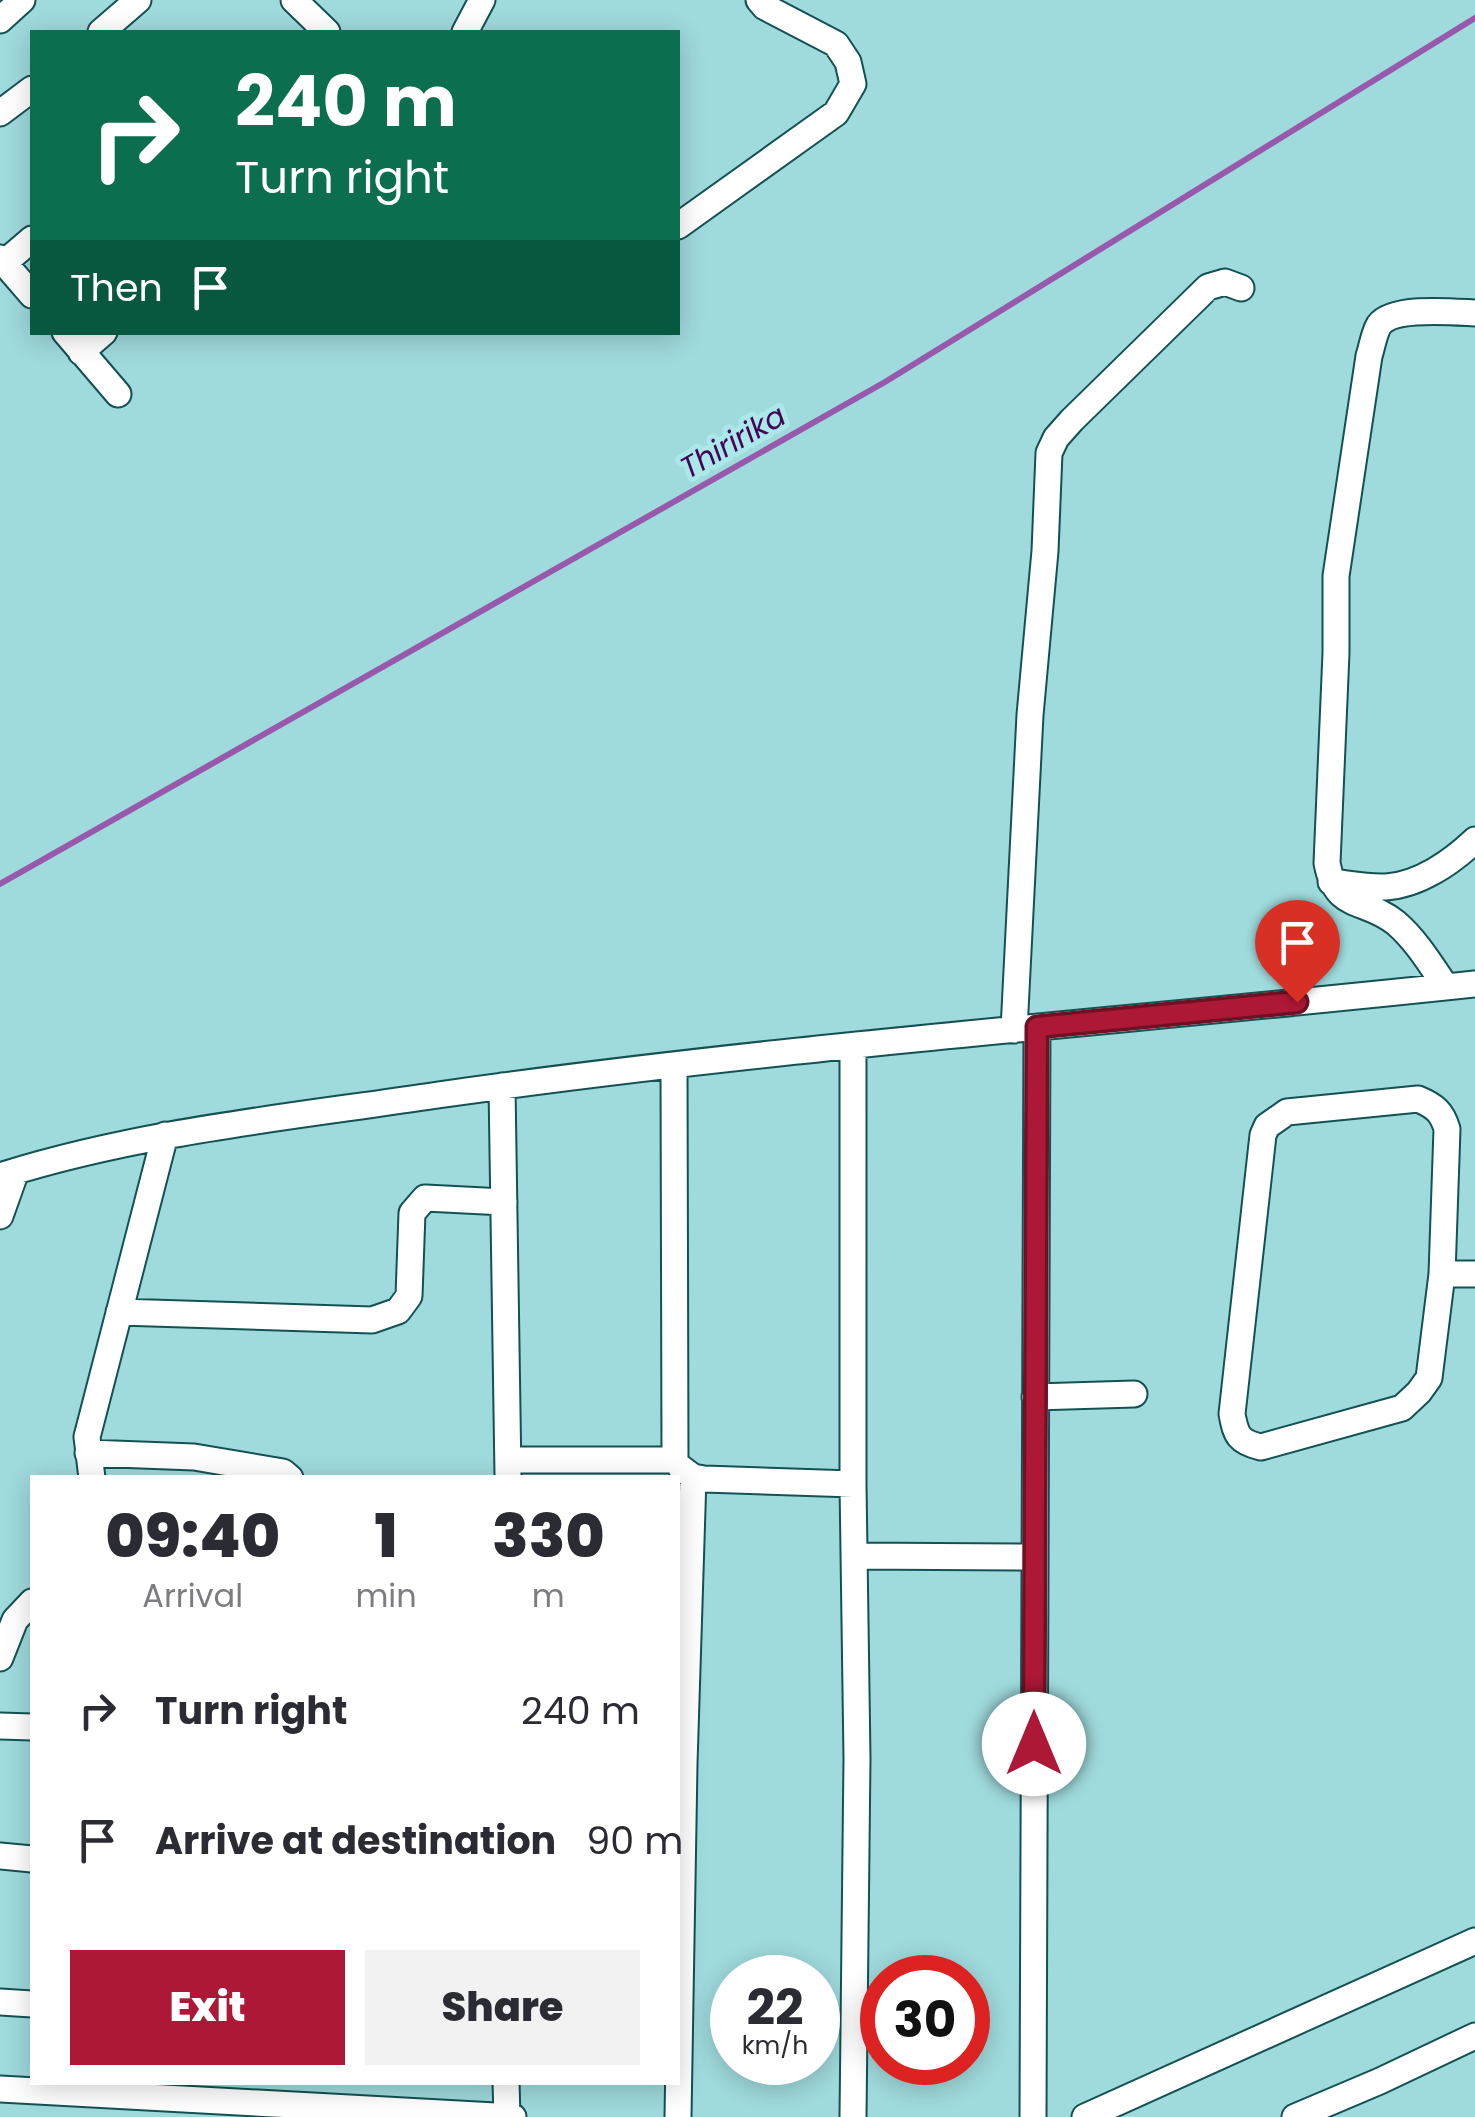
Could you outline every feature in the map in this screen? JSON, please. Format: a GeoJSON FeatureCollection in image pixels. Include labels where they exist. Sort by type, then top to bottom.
{"type":"FeatureCollection","features":[{"type":"Feature","properties":{"kind":"street"},"geometry":{"type":"LineString","coordinates":[[0,20],[22,0]]}},
{"type":"Feature","properties":{"kind":"street"},"geometry":{"type":"LineString","coordinates":[[103,30],[138,0]]}},
{"type":"Feature","properties":{"kind":"street"},"geometry":{"type":"LineString","coordinates":[[294,0],[325,30]]}},
{"type":"Feature","properties":{"kind":"street"},"geometry":{"type":"LineString","coordinates":[[466,30],[482,0]]}},
{"type":"Feature","properties":{"kind":"street"},"geometry":{"type":"LineString","coordinates":[[680,225],[836,112],[853,84],[848,62],[836,44],[759,0]]}},
{"type":"Feature","properties":{"kind":"street"},"geometry":{"type":"LineString","coordinates":[[0,114],[30,91]]}},
{"type":"Feature","properties":{"kind":"street"},"geometry":{"type":"LineString","coordinates":[[30,240],[2,260],[30,293]]}},
{"type":"Feature","properties":{"kind":"street"},"geometry":{"type":"LineString","coordinates":[[1033,2117],[1034,1397],[1026,1028],[1029,733],[1045,552],[1049,454],[1056,438],[1072,420],[1196,297],[1208,287],[1225,282],[1242,288]]}},
{"type":"Feature","properties":{"kind":"street"},"geometry":{"type":"LineString","coordinates":[[1446,987],[1395,922],[1340,895],[1331,882],[1327,863],[1336,576],[1370,356],[1379,325],[1394,316],[1475,314]]}},
{"type":"Feature","properties":{"kind":"street"},"geometry":{"type":"LineString","coordinates":[[73,342],[118,394]]}},
{"type":"Feature","properties":{"kind":"street"},"geometry":{"type":"LineString","coordinates":[[1331,882],[1388,887],[1423,878],[1475,840]]}},
{"type":"Feature","properties":{"kind":"street"},"geometry":{"type":"LineString","coordinates":[[0,1216],[8,1173],[165,1135],[502,1086],[674,1066],[1475,984]]}},
{"type":"Feature","properties":{"kind":"street"},"geometry":{"type":"LineString","coordinates":[[852,2117],[857,1758],[853,1047]]}},
{"type":"Feature","properties":{"kind":"street"},"geometry":{"type":"LineString","coordinates":[[674,1066],[684,1469],[680,1999]]}},
{"type":"Feature","properties":{"kind":"street"},"geometry":{"type":"LineString","coordinates":[[502,1086],[508,1469],[684,1469],[853,1484]]}},
{"type":"Feature","properties":{"kind":"street"},"geometry":{"type":"LineString","coordinates":[[1418,1098],[1433,1105],[1442,1114],[1446,1129],[1442,1274],[1429,1378],[1402,1408],[1261,1447],[1245,1443],[1235,1430],[1232,1414],[1263,1135],[1275,1119],[1287,1112],[1418,1098]]}},
{"type":"Feature","properties":{"kind":"street"},"geometry":{"type":"LineString","coordinates":[[165,1135],[87,1437],[90,1465],[194,1457],[286,1475]]}},
{"type":"Feature","properties":{"kind":"street"},"geometry":{"type":"LineString","coordinates":[[119,1312],[372,1320],[398,1311],[408,1296],[412,1213],[420,1202],[425,1198],[504,1202]]}},
{"type":"Feature","properties":{"kind":"street"},"geometry":{"type":"LineString","coordinates":[[1442,1274],[1475,1274]]}},
{"type":"Feature","properties":{"kind":"street"},"geometry":{"type":"LineString","coordinates":[[1034,1397],[1134,1394]]}},
{"type":"Feature","properties":{"kind":"street"},"geometry":{"type":"LineString","coordinates":[[854,1556],[1034,1557]]}},
{"type":"Feature","properties":{"kind":"street"},"geometry":{"type":"LineString","coordinates":[[0,1658],[15,1620],[30,1604]]}},
{"type":"Feature","properties":{"kind":"street"},"geometry":{"type":"LineString","coordinates":[[0,1726],[30,1728]]}},
{"type":"Feature","properties":{"kind":"street"},"geometry":{"type":"LineString","coordinates":[[0,1856],[30,1859]]}},
{"type":"Feature","properties":{"kind":"street"},"geometry":{"type":"LineString","coordinates":[[1085,2117],[1475,1941]]}},
{"type":"Feature","properties":{"kind":"street"},"geometry":{"type":"LineString","coordinates":[[0,2002],[30,2004]]}},
{"type":"Feature","properties":{"kind":"street"},"geometry":{"type":"LineString","coordinates":[[1295,2117],[1475,2036]]}},
{"type":"Feature","properties":{"kind":"street"},"geometry":{"type":"LineString","coordinates":[[0,2089],[296,2111],[510,2117],[506,2085]]}},
{"type":"Feature","properties":{"kind":"street"},"geometry":{"type":"LineString","coordinates":[[678,2117],[679,2085]]}},
{"type":"Feature","properties":{"kind":"waterway","name":"Thiririka"},"geometry":{"type":"LineString","coordinates":[[0,884],[885,382],[1475,18]]}},
{"type":"Feature","properties":{"kind":"route"},"geometry":{"type":"LineString","coordinates":[[1034,1744],[1037,1027],[1297,1002]]}}]}
